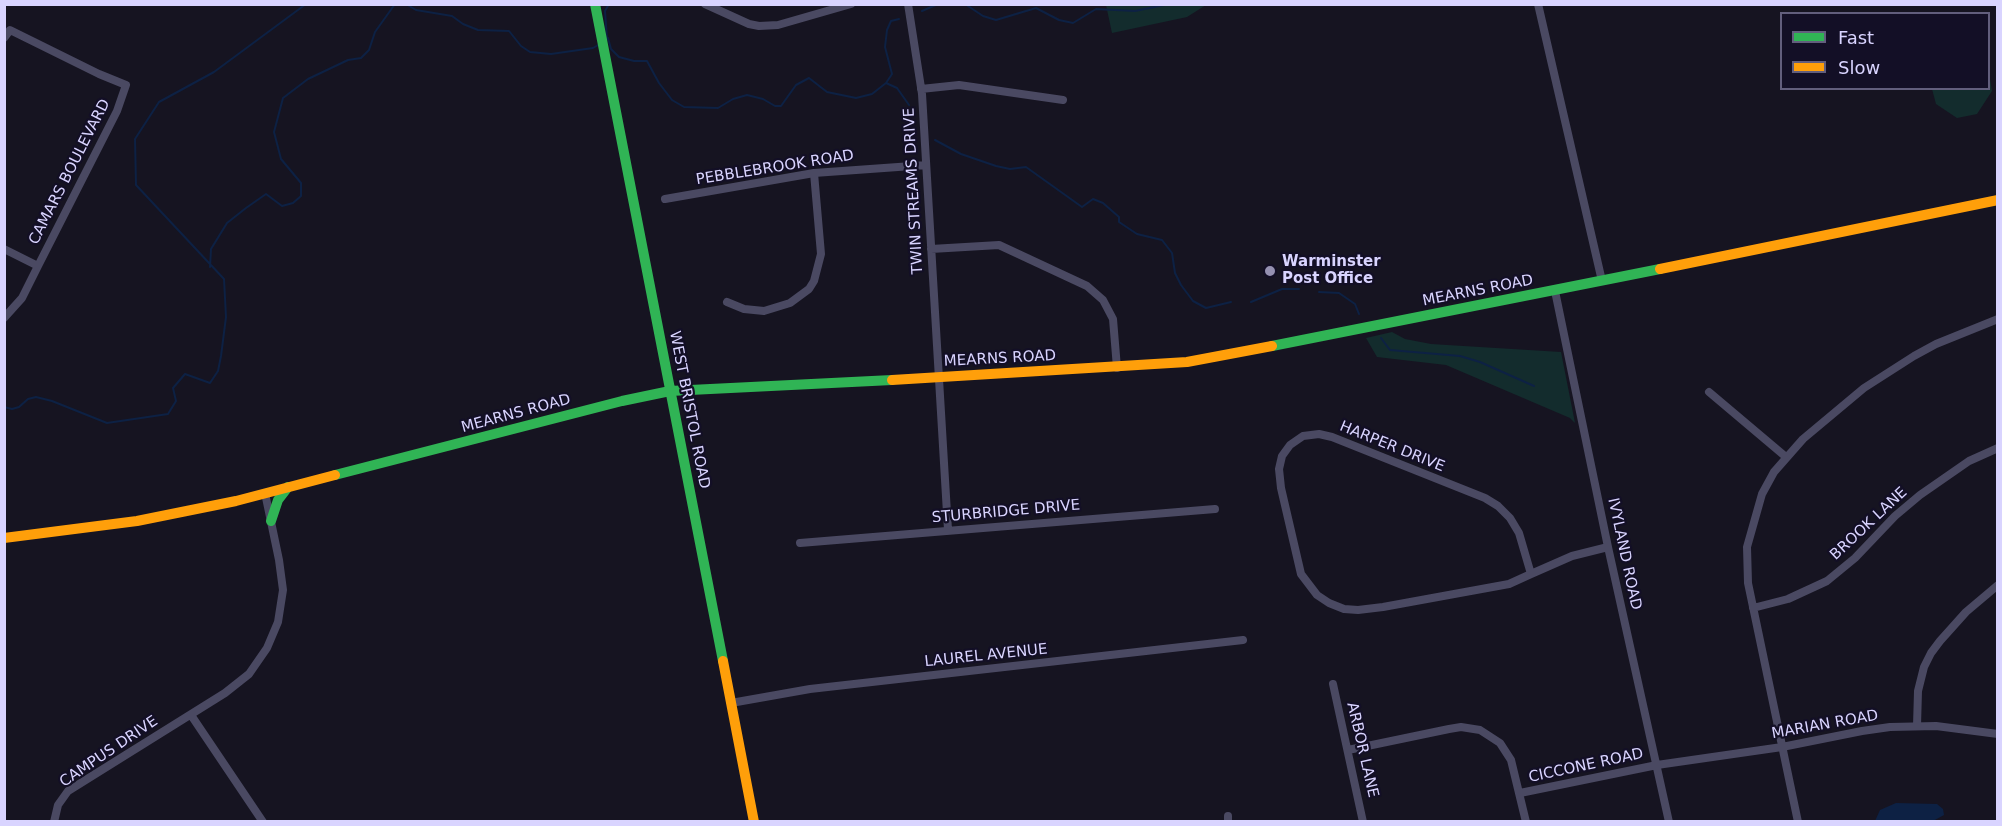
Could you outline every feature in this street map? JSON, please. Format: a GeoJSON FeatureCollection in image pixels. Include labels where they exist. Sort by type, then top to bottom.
{"type":"FeatureCollection","features":[{"type":"Feature","properties":{"kind":"street","name":"WEST BRISTOL ROAD"},"geometry":{"type":"LineString","coordinates":[[594,4],[754,822]]}},
{"type":"Feature","properties":{"kind":"street"},"geometry":{"type":"LineString","coordinates":[[705,4],[759,27],[778,25],[851,4]]}},
{"type":"Feature","properties":{"kind":"street","name":"TWIN STREAMS DRIVE"},"geometry":{"type":"LineString","coordinates":[[908,4],[921,89],[948,530]]}},
{"type":"Feature","properties":{"kind":"street"},"geometry":{"type":"LineString","coordinates":[[1539,4],[1602,281]]}},
{"type":"Feature","properties":{"kind":"street","name":"CAMARS BOULEVARD"},"geometry":{"type":"LineString","coordinates":[[4,38],[10,30],[126,85],[117,111],[22,298],[4,318]]}},
{"type":"Feature","properties":{"kind":"street"},"geometry":{"type":"LineString","coordinates":[[921,89],[959,85],[1063,100]]}},
{"type":"Feature","properties":{"kind":"street","name":"PEBBLEBROOK ROAD"},"geometry":{"type":"LineString","coordinates":[[665,199],[814,173],[926,165]]}},
{"type":"Feature","properties":{"kind":"street"},"geometry":{"type":"LineString","coordinates":[[727,302],[744,309],[758,311],[778,308],[800,297],[814,281],[821,254],[814,173]]}},
{"type":"Feature","properties":{"kind":"street","name":"MEARNS ROAD"},"geometry":{"type":"LineString","coordinates":[[4,538],[61,532],[176,514],[670,391],[1117,368],[1198,360],[1555,291],[1998,200]]}},
{"type":"Feature","properties":{"kind":"street"},"geometry":{"type":"LineString","coordinates":[[931,249],[999,245],[1087,286],[1103,300],[1113,319],[1117,368]]}},
{"type":"Feature","properties":{"kind":"street","name":"CAMARS BOULEVARD"},"geometry":{"type":"LineString","coordinates":[[4,249],[38,266]]}},
{"type":"Feature","properties":{"kind":"street","name":"IVYLAND ROAD"},"geometry":{"type":"LineString","coordinates":[[1555,291],[1608,547],[1669,822]]}},
{"type":"Feature","properties":{"kind":"street"},"geometry":{"type":"LineString","coordinates":[[1798,822],[1747,572],[1749,536],[1762,494],[1774,472],[1786,457],[1834,411],[1889,371],[1936,344],[1998,320]]}},
{"type":"Feature","properties":{"kind":"street"},"geometry":{"type":"LineString","coordinates":[[1708,392],[1786,457]]}},
{"type":"Feature","properties":{"kind":"street","name":"HARPER DRIVE"},"geometry":{"type":"LineString","coordinates":[[1531,574],[1518,533],[1510,518],[1498,506],[1485,498],[1320,434],[1304,436],[1290,445],[1282,456],[1279,469],[1281,488],[1301,573],[1317,595],[1344,609],[1358,610],[1509,584],[1583,552],[1608,547]]}},
{"type":"Feature","properties":{"kind":"street","name":"BROOK LANE"},"geometry":{"type":"LineString","coordinates":[[1753,608],[1788,599],[1827,581],[1855,558],[1885,526],[1920,495],[1970,461],[1998,448]]}},
{"type":"Feature","properties":{"kind":"street"},"geometry":{"type":"LineString","coordinates":[[271,521],[278,500],[288,487]]}},
{"type":"Feature","properties":{"kind":"street","name":"CAMPUS DRIVE"},"geometry":{"type":"LineString","coordinates":[[54,822],[58,805],[68,791],[225,693],[249,674],[267,648],[278,622],[283,590],[265,493]]}},
{"type":"Feature","properties":{"kind":"street","name":"STURBRIDGE DRIVE"},"geometry":{"type":"LineString","coordinates":[[800,543],[1215,509]]}},
{"type":"Feature","properties":{"kind":"street"},"geometry":{"type":"LineString","coordinates":[[1917,726],[1918,691],[1924,667],[1931,653],[1966,612],[1998,585]]}},
{"type":"Feature","properties":{"kind":"street","name":"LAUREL AVENUE"},"geometry":{"type":"LineString","coordinates":[[731,703],[822,688],[1244,640]]}},
{"type":"Feature","properties":{"kind":"street","name":"ARBOR LANE"},"geometry":{"type":"LineString","coordinates":[[1333,684],[1364,822]]}},
{"type":"Feature","properties":{"kind":"street"},"geometry":{"type":"LineString","coordinates":[[191,715],[263,822]]}},
{"type":"Feature","properties":{"kind":"street","name":"MARIAN ROAD"},"geometry":{"type":"LineString","coordinates":[[1657,765],[1782,747],[1862,731],[1917,726],[1959,728],[1998,734]]}},
{"type":"Feature","properties":{"kind":"street"},"geometry":{"type":"LineString","coordinates":[[1348,750],[1449,729],[1472,728],[1491,736],[1506,750],[1515,770],[1526,822]]}},
{"type":"Feature","properties":{"kind":"street","name":"CICCONE ROAD"},"geometry":{"type":"LineString","coordinates":[[1520,793],[1657,765]]}},
{"type":"Feature","properties":{"kind":"green space"},"geometry":{"type":"Polygon","coordinates":[[[1106,4],[1206,5],[1187,17],[1112,33],[1106,4]]]}},
{"type":"Feature","properties":{"kind":"green space"},"geometry":{"type":"Polygon","coordinates":[[[1990,79],[1992,91],[1977,114],[1957,118],[1936,104],[1932,90],[1990,90],[1990,79]]]}},
{"type":"Feature","properties":{"kind":"green space"},"geometry":{"type":"Polygon","coordinates":[[[1392,332],[1405,339],[1431,344],[1561,352],[1575,423],[1570,418],[1446,365],[1377,357],[1366,338],[1392,332]]]}},
{"type":"Feature","properties":{"kind":"water"},"geometry":{"type":"Polygon","coordinates":[[[1896,803],[1937,804],[1943,809],[1944,815],[1933,821],[1875,821],[1880,810],[1896,803]]]}},
{"type":"Feature","properties":{"kind":"waterway"},"geometry":{"type":"LineString","coordinates":[[4,407],[12,409],[19,407],[28,399],[36,397],[107,423],[168,414],[176,401],[173,388],[185,374],[210,383],[218,371],[221,356],[226,317],[224,279],[136,185],[135,139],[159,102],[214,72],[306,4]]}},
{"type":"Feature","properties":{"kind":"waterway"},"geometry":{"type":"LineString","coordinates":[[210,267],[211,249],[227,223],[246,208],[266,194],[282,206],[293,203],[301,196],[301,183],[281,159],[274,132],[283,98],[308,79],[348,60],[361,58],[369,50],[375,32],[395,4]]}},
{"type":"Feature","properties":{"kind":"waterway"},"geometry":{"type":"LineString","coordinates":[[406,4],[416,10],[452,16],[463,24],[478,30],[509,31],[521,46],[530,52],[551,54],[593,48],[600,44]]}},
{"type":"Feature","properties":{"kind":"waterway"},"geometry":{"type":"LineString","coordinates":[[607,39],[605,11],[609,4]]}},
{"type":"Feature","properties":{"kind":"waterway"},"geometry":{"type":"LineString","coordinates":[[922,11],[938,4]]}},
{"type":"Feature","properties":{"kind":"waterway"},"geometry":{"type":"LineString","coordinates":[[965,4],[983,16],[996,20],[1036,8],[1059,20],[1073,23],[1096,9],[1135,11],[1169,4]]}},
{"type":"Feature","properties":{"kind":"waterway"},"geometry":{"type":"LineString","coordinates":[[608,38],[611,49],[619,57],[634,61],[647,61],[672,100],[684,107],[718,108],[733,99],[747,95],[763,99],[775,106],[781,106],[796,85],[809,78],[827,92],[856,98],[872,94],[886,83],[892,74],[885,47],[887,30],[891,21],[899,19]]}},
{"type":"Feature","properties":{"kind":"waterway"},"geometry":{"type":"LineString","coordinates":[[886,83],[897,88],[909,105]]}},
{"type":"Feature","properties":{"kind":"waterway"},"geometry":{"type":"LineString","coordinates":[[935,140],[961,154],[996,166],[1010,169],[1026,167],[1082,207],[1093,199],[1103,203],[1119,217],[1119,222],[1137,234],[1162,240],[1172,253],[1175,273],[1181,285],[1193,301],[1206,308],[1231,302]]}},
{"type":"Feature","properties":{"kind":"waterway"},"geometry":{"type":"LineString","coordinates":[[1251,302],[1282,289],[1299,289]]}},
{"type":"Feature","properties":{"kind":"waterway"},"geometry":{"type":"LineString","coordinates":[[1319,292],[1339,293],[1355,304],[1359,314]]}},
{"type":"Feature","properties":{"kind":"waterway"},"geometry":{"type":"LineString","coordinates":[[1381,338],[1390,350],[1460,356],[1480,362],[1534,386]]}},
{"type":"Feature","properties":{"kind":"traffic: fast"},"geometry":{"type":"LineString","coordinates":[[595,4],[723,661]]}},
{"type":"Feature","properties":{"kind":"traffic: fast"},"geometry":{"type":"LineString","coordinates":[[1272,346],[1660,269]]}},
{"type":"Feature","properties":{"kind":"traffic: fast"},"geometry":{"type":"LineString","coordinates":[[335,475],[622,401],[670,391],[892,380]]}},
{"type":"Feature","properties":{"kind":"traffic: fast"},"geometry":{"type":"LineString","coordinates":[[271,521],[278,500],[288,487]]}},
{"type":"Feature","properties":{"kind":"traffic: slow"},"geometry":{"type":"LineString","coordinates":[[1660,269],[1998,200]]}},
{"type":"Feature","properties":{"kind":"traffic: slow"},"geometry":{"type":"LineString","coordinates":[[892,380],[1187,362],[1272,346]]}},
{"type":"Feature","properties":{"kind":"traffic: slow"},"geometry":{"type":"LineString","coordinates":[[4,538],[137,521],[236,501],[335,475]]}},
{"type":"Feature","properties":{"kind":"traffic: slow"},"geometry":{"type":"LineString","coordinates":[[723,661],[754,822]]}},
{"type":"Feature","properties":{"kind":"place","name":"Warminster Post Office"},"geometry":{"type":"Point","coordinates":[1270,271]}}]}
